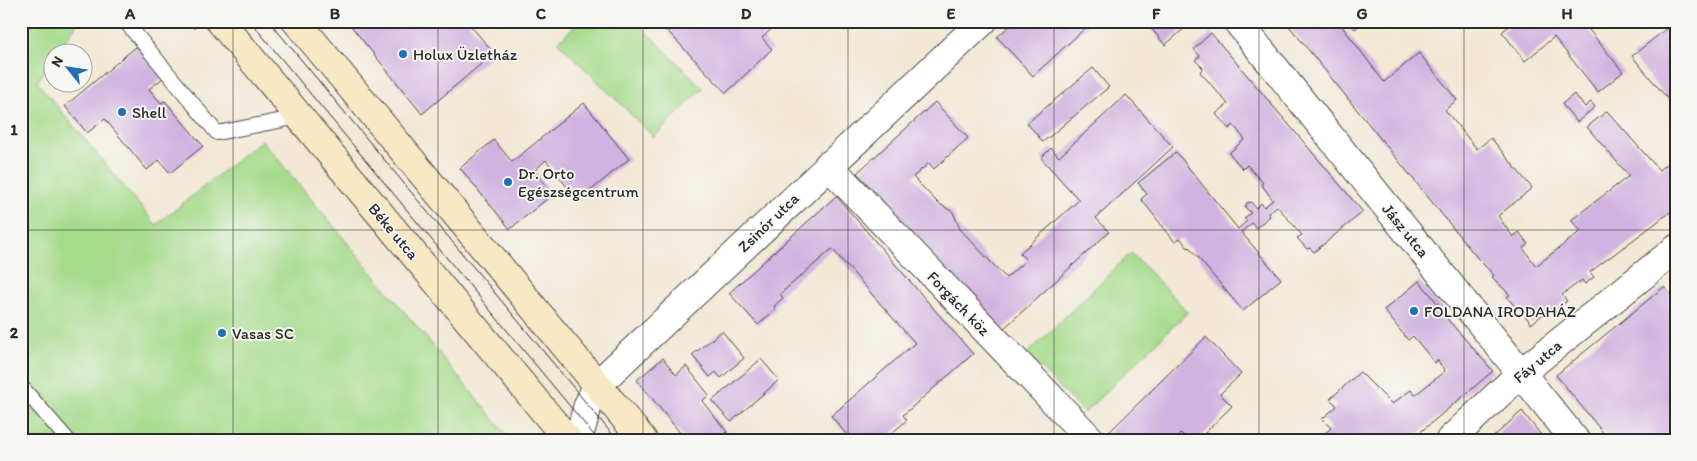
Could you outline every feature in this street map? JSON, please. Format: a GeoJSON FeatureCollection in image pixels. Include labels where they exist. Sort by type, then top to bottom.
{"type":"FeatureCollection","features":[{"type":"Feature","properties":{"kind":"main road","name":"Béke utca"},"geometry":{"type":"LineString","coordinates":[[220,21],[568,440]]}},
{"type":"Feature","properties":{"kind":"main road"},"geometry":{"type":"LineString","coordinates":[[296,21],[643,440]]}},
{"type":"Feature","properties":{"kind":"street","name":"Zsinór utca"},"geometry":{"type":"LineString","coordinates":[[578,440],[588,405],[598,384],[828,165],[983,21]]}},
{"type":"Feature","properties":{"kind":"street","name":"Jász utca"},"geometry":{"type":"LineString","coordinates":[[1237,21],[1575,440]]}},
{"type":"Feature","properties":{"kind":"street","name":"Forgách köz"},"geometry":{"type":"LineString","coordinates":[[828,165],[1091,440]]}},
{"type":"Feature","properties":{"kind":"street","name":"Fáy utca"},"geometry":{"type":"LineString","coordinates":[[1450,440],[1522,373],[1676,250]]}},
{"type":"Feature","properties":{"kind":"lane"},"geometry":{"type":"LineString","coordinates":[[125,21],[217,133],[299,117]]}},
{"type":"Feature","properties":{"kind":"lane"},"geometry":{"type":"LineString","coordinates":[[21,386],[68,440]]}},
{"type":"Feature","properties":{"kind":"green space","name":"Vasas SC"},"geometry":{"type":"Polygon","coordinates":[[[21,21],[79,21],[64,42],[42,42],[42,74],[37,82],[42,88],[42,92],[45,92],[156,225],[262,140],[511,440],[21,440],[21,21]]]}},
{"type":"Feature","properties":{"kind":"green space"},"geometry":{"type":"Polygon","coordinates":[[[579,21],[635,21],[703,88],[654,137],[558,42],[579,21]]]}},
{"type":"Feature","properties":{"kind":"green space"},"geometry":{"type":"Polygon","coordinates":[[[1131,253],[1188,312],[1084,413],[1027,354],[1131,253]]]}},
{"type":"Feature","properties":{"kind":"building"},"geometry":{"type":"Polygon","coordinates":[[[347,21],[473,21],[469,24],[494,53],[422,114],[347,21]]]}},
{"type":"Feature","properties":{"kind":"building"},"geometry":{"type":"Polygon","coordinates":[[[658,21],[780,21],[762,38],[772,49],[726,93],[658,21]]]}},
{"type":"Feature","properties":{"kind":"building"},"geometry":{"type":"Polygon","coordinates":[[[1015,21],[1093,21],[1033,76],[997,37],[1015,21]]]}},
{"type":"Feature","properties":{"kind":"building"},"geometry":{"type":"Polygon","coordinates":[[[1145,21],[1193,21],[1165,45],[1145,21]]]}},
{"type":"Feature","properties":{"kind":"building"},"geometry":{"type":"Polygon","coordinates":[[[1285,21],[1338,21],[1384,82],[1419,53],[1457,100],[1445,110],[1477,149],[1491,138],[1532,188],[1498,216],[1513,237],[1519,232],[1528,244],[1523,248],[1536,266],[1581,231],[1571,220],[1629,176],[1587,127],[1607,111],[1659,170],[1676,156],[1676,208],[1590,272],[1594,277],[1585,284],[1582,280],[1562,295],[1567,301],[1554,311],[1551,308],[1531,324],[1519,307],[1517,309],[1507,297],[1510,295],[1492,277],[1494,275],[1479,260],[1285,21]]]}},
{"type":"Feature","properties":{"kind":"building"},"geometry":{"type":"Polygon","coordinates":[[[1346,21],[1365,21],[1355,29],[1346,21]]]}},
{"type":"Feature","properties":{"kind":"building"},"geometry":{"type":"Polygon","coordinates":[[[1515,21],[1582,21],[1623,72],[1598,92],[1554,37],[1525,61],[1502,32],[1515,21]]]}},
{"type":"Feature","properties":{"kind":"building"},"geometry":{"type":"Polygon","coordinates":[[[1676,21],[1676,109],[1632,56],[1676,21]]]}},
{"type":"Feature","properties":{"kind":"building"},"geometry":{"type":"Polygon","coordinates":[[[1211,33],[1363,212],[1314,252],[1310,248],[1307,249],[1297,238],[1302,235],[1277,206],[1268,213],[1270,216],[1256,228],[1252,223],[1241,232],[1281,279],[1243,311],[1189,247],[1180,238],[1175,242],[1141,199],[1147,194],[1138,183],[1176,152],[1238,229],[1247,221],[1244,218],[1251,213],[1245,207],[1247,203],[1251,202],[1256,208],[1261,203],[1264,207],[1273,200],[1261,184],[1263,183],[1247,165],[1243,169],[1229,153],[1245,139],[1233,125],[1229,129],[1216,114],[1228,104],[1200,72],[1203,68],[1195,60],[1200,56],[1194,49],[1211,33]]]}},
{"type":"Feature","properties":{"kind":"building","name":"Shell"},"geometry":{"type":"Polygon","coordinates":[[[137,46],[163,78],[149,89],[161,103],[165,101],[203,146],[170,173],[159,160],[147,170],[105,119],[87,133],[65,106],[82,92],[92,92],[92,84],[137,46]]]}},
{"type":"Feature","properties":{"kind":"building"},"geometry":{"type":"Polygon","coordinates":[[[1093,68],[1109,87],[1043,142],[1027,123],[1093,68]]]}},
{"type":"Feature","properties":{"kind":"building"},"geometry":{"type":"Polygon","coordinates":[[[1574,94],[1585,107],[1591,102],[1595,107],[1577,122],[1562,104],[1574,94]]]}},
{"type":"Feature","properties":{"kind":"building"},"geometry":{"type":"Polygon","coordinates":[[[1126,95],[1173,147],[1096,218],[1109,232],[1001,331],[857,173],[935,102],[968,138],[934,169],[929,163],[913,177],[938,203],[953,212],[960,229],[1006,278],[1026,260],[1020,253],[1079,200],[1041,158],[1051,148],[1059,157],[1126,95]]]}},
{"type":"Feature","properties":{"kind":"building"},"geometry":{"type":"Polygon","coordinates":[[[584,103],[629,159],[578,201],[546,160],[534,171],[553,194],[510,229],[460,168],[494,140],[512,162],[584,103]]]}},
{"type":"Feature","properties":{"kind":"building"},"geometry":{"type":"Polygon","coordinates":[[[836,196],[973,354],[903,415],[907,420],[884,440],[851,440],[831,416],[915,343],[832,249],[780,294],[783,298],[774,306],[776,309],[758,325],[729,293],[836,196]]]}},
{"type":"Feature","properties":{"kind":"building"},"geometry":{"type":"Polygon","coordinates":[[[1419,281],[1444,311],[1442,313],[1493,371],[1411,440],[1318,440],[1331,428],[1322,419],[1337,406],[1330,399],[1360,372],[1392,404],[1411,390],[1415,395],[1445,371],[1437,360],[1435,363],[1413,336],[1408,340],[1384,310],[1419,281]]]}},
{"type":"Feature","properties":{"kind":"building"},"geometry":{"type":"Polygon","coordinates":[[[1664,287],[1676,301],[1676,427],[1660,440],[1609,440],[1556,375],[1664,287]]]}},
{"type":"Feature","properties":{"kind":"building"},"geometry":{"type":"Polygon","coordinates":[[[722,331],[744,358],[721,378],[716,372],[710,377],[692,355],[722,331]]]}},
{"type":"Feature","properties":{"kind":"building"},"geometry":{"type":"Polygon","coordinates":[[[1206,337],[1241,374],[1220,394],[1232,406],[1198,440],[1188,440],[1181,433],[1174,440],[1101,440],[1206,337]]]}},
{"type":"Feature","properties":{"kind":"building"},"geometry":{"type":"Polygon","coordinates":[[[663,358],[676,375],[686,366],[709,395],[702,401],[727,432],[718,440],[686,440],[637,380],[663,358]]]}},
{"type":"Feature","properties":{"kind":"building"},"geometry":{"type":"Polygon","coordinates":[[[761,359],[779,380],[731,422],[712,401],[761,359]]]}},
{"type":"Feature","properties":{"kind":"building"},"geometry":{"type":"Polygon","coordinates":[[[1522,411],[1545,440],[1490,440],[1522,411]]]}},
{"type":"Feature","properties":{"kind":"tram line"},"geometry":{"type":"LineString","coordinates":[[250,21],[598,440]]}},
{"type":"Feature","properties":{"kind":"tram line"},"geometry":{"type":"LineString","coordinates":[[269,21],[617,440]]}},
{"type":"Feature","properties":{"kind":"place","name":"Holux Üzletház"},"geometry":{"type":"Point","coordinates":[403,54]}},
{"type":"Feature","properties":{"kind":"place","name":"Shell"},"geometry":{"type":"Point","coordinates":[122,112]}},
{"type":"Feature","properties":{"kind":"place","name":"Dr. Orto Egészségcentrum"},"geometry":{"type":"Point","coordinates":[508,182]}},
{"type":"Feature","properties":{"kind":"place","name":"FOLDANA IRODAHÁZ"},"geometry":{"type":"Point","coordinates":[1414,311]}},
{"type":"Feature","properties":{"kind":"place","name":"Vasas SC"},"geometry":{"type":"Point","coordinates":[222,333]}}]}
